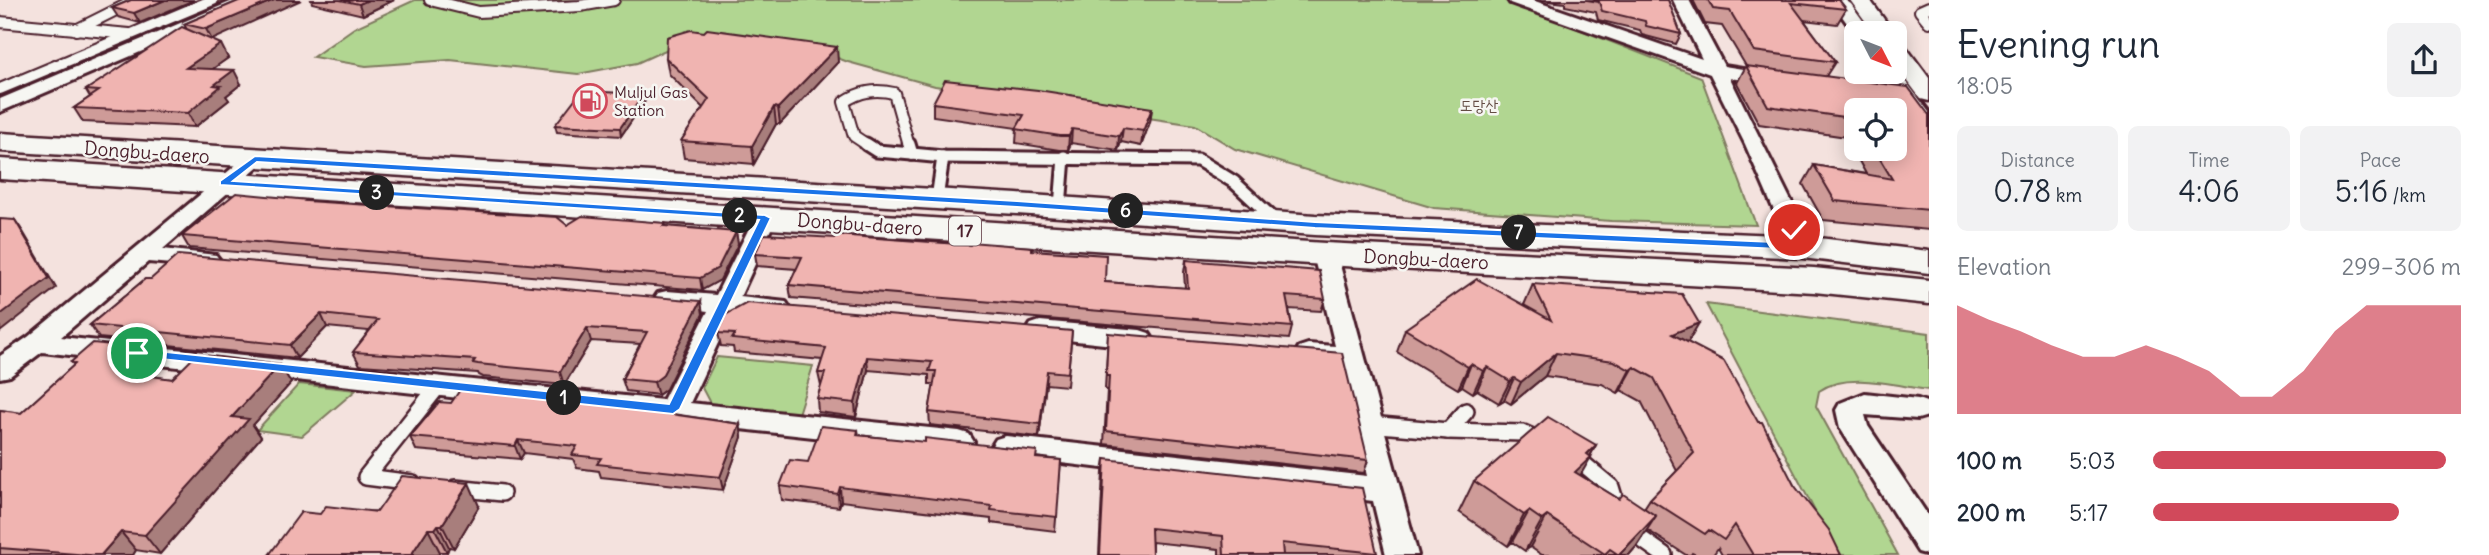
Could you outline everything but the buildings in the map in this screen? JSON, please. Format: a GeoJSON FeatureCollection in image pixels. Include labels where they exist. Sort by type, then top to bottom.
{"type":"FeatureCollection","features":[{"type":"Feature","properties":{"kind":"main road","name":"Dongbu-daero"},"geometry":{"type":"LineString","coordinates":[[0,142],[1277,222],[1802,247],[1929,262]]}},
{"type":"Feature","properties":{"kind":"main road","name":"Dongbu-daero"},"geometry":{"type":"LineString","coordinates":[[0,169],[1325,254],[1814,280],[1929,292]]}},
{"type":"Feature","properties":{"kind":"street"},"geometry":{"type":"LineString","coordinates":[[0,106],[249,0]]}},
{"type":"Feature","properties":{"kind":"street"},"geometry":{"type":"LineString","coordinates":[[1517,0],[1715,70],[1793,81]]}},
{"type":"Feature","properties":{"kind":"street"},"geometry":{"type":"LineString","coordinates":[[1681,0],[1755,144],[1802,247]]}},
{"type":"Feature","properties":{"kind":"street"},"geometry":{"type":"LineString","coordinates":[[1846,3],[1865,21]]}},
{"type":"Feature","properties":{"kind":"street"},"geometry":{"type":"LineString","coordinates":[[1908,74],[1928,124]]}},
{"type":"Feature","properties":{"kind":"street"},"geometry":{"type":"LineString","coordinates":[[1905,84],[1919,96]]}},
{"type":"Feature","properties":{"kind":"street"},"geometry":{"type":"LineString","coordinates":[[1884,94],[1919,96]]}},
{"type":"Feature","properties":{"kind":"street"},"geometry":{"type":"LineString","coordinates":[[0,369],[37,342],[255,159]]}},
{"type":"Feature","properties":{"kind":"street"},"geometry":{"type":"LineString","coordinates":[[673,409],[726,304],[765,218]]}},
{"type":"Feature","properties":{"kind":"street"},"geometry":{"type":"LineString","coordinates":[[139,254],[234,262]]}},
{"type":"Feature","properties":{"kind":"street"},"geometry":{"type":"LineString","coordinates":[[1325,254],[1402,555]]}},
{"type":"Feature","properties":{"kind":"street"},"geometry":{"type":"LineString","coordinates":[[644,297],[795,310]]}},
{"type":"Feature","properties":{"kind":"street"},"geometry":{"type":"LineString","coordinates":[[1017,328],[1169,341]]}},
{"type":"Feature","properties":{"kind":"street"},"geometry":{"type":"LineString","coordinates":[[37,342],[673,409],[1384,490]]}},
{"type":"Feature","properties":{"kind":"street"},"geometry":{"type":"LineString","coordinates":[[1280,350],[1350,356]]}},
{"type":"Feature","properties":{"kind":"street"},"geometry":{"type":"LineString","coordinates":[[1925,414],[1865,403],[1850,410],[1854,428],[1929,542]]}},
{"type":"Feature","properties":{"kind":"lane"},"geometry":{"type":"LineString","coordinates":[[76,30],[136,0]]}},
{"type":"Feature","properties":{"kind":"lane"},"geometry":{"type":"LineString","coordinates":[[0,89],[213,0]]}},
{"type":"Feature","properties":{"kind":"lane"},"geometry":{"type":"LineString","coordinates":[[430,0],[479,12],[580,6],[614,0]]}},
{"type":"Feature","properties":{"kind":"lane"},"geometry":{"type":"LineString","coordinates":[[1929,7],[1920,11],[1929,22]]}},
{"type":"Feature","properties":{"kind":"lane"},"geometry":{"type":"LineString","coordinates":[[0,22],[131,34]]}},
{"type":"Feature","properties":{"kind":"lane"},"geometry":{"type":"LineString","coordinates":[[0,33],[17,25]]}},
{"type":"Feature","properties":{"kind":"lane"},"geometry":{"type":"LineString","coordinates":[[912,155],[894,93],[879,90],[855,93],[844,102],[853,136],[877,151],[912,155],[943,157],[1198,159],[1234,182],[1277,222]]}},
{"type":"Feature","properties":{"kind":"lane"},"geometry":{"type":"LineString","coordinates":[[937,199],[943,157]]}},
{"type":"Feature","properties":{"kind":"lane"},"geometry":{"type":"LineString","coordinates":[[1060,207],[1063,157]]}},
{"type":"Feature","properties":{"kind":"lane"},"geometry":{"type":"LineString","coordinates":[[439,385],[366,477],[502,493]]}},
{"type":"Feature","properties":{"kind":"lane"},"geometry":{"type":"LineString","coordinates":[[1448,432],[1466,411]]}},
{"type":"Feature","properties":{"kind":"lane"},"geometry":{"type":"LineString","coordinates":[[1367,423],[1448,432],[1523,433],[1572,454],[1611,487],[1622,525],[1664,555]]}},
{"type":"Feature","properties":{"kind":"green space","name":"도당산"},"geometry":{"type":"Polygon","coordinates":[[[415,0],[1504,0],[1701,77],[1756,225],[1611,221],[1434,208],[1235,149],[1195,125],[935,86],[827,54],[694,37],[637,63],[578,74],[450,60],[366,66],[313,57],[354,28],[415,0]]]}},
{"type":"Feature","properties":{"kind":"green space"},"geometry":{"type":"Polygon","coordinates":[[[1706,304],[1929,333],[1929,390],[1872,382],[1844,382],[1819,391],[1816,406],[1898,555],[1838,555],[1706,304]]]}},
{"type":"Feature","properties":{"kind":"green space"},"geometry":{"type":"Polygon","coordinates":[[[717,357],[813,366],[798,414],[711,405],[702,388],[717,357]]]}},
{"type":"Feature","properties":{"kind":"green space"},"geometry":{"type":"Polygon","coordinates":[[[299,384],[356,390],[302,436],[257,430],[299,384]]]}},
{"type":"Feature","properties":{"kind":"place","name":"Muljul Gas Station"},"geometry":{"type":"Point","coordinates":[590,101]}},
{"type":"Feature","properties":{"kind":"route"},"geometry":{"type":"LineString","coordinates":[[137,353],[673,409],[726,304],[765,218],[224,183],[255,159],[1017,204],[1315,225],[1802,247],[1794,230]]}}]}
